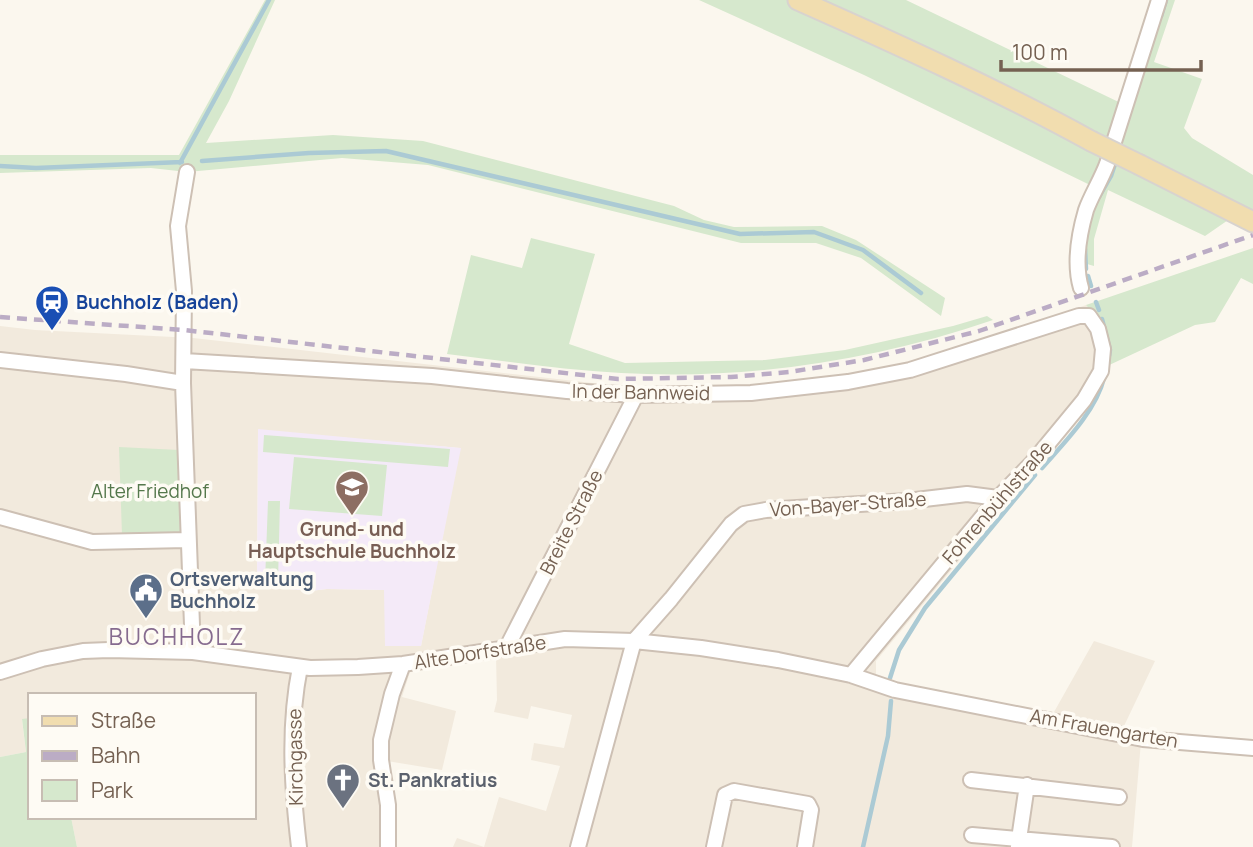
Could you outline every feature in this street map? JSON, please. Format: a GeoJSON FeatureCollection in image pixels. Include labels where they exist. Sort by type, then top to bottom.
{"type":"FeatureCollection","features":[{"type":"Feature","properties":{"kind":"main road"},"geometry":{"type":"LineString","coordinates":[[798,0],[987,87],[1245,218]]}},
{"type":"Feature","properties":{"kind":"street"},"geometry":{"type":"LineString","coordinates":[[1081,288],[1077,274],[1078,260],[1087,208],[1107,164],[1159,0]]}},
{"type":"Feature","properties":{"kind":"street"},"geometry":{"type":"LineString","coordinates":[[187,172],[178,226],[184,291],[183,383],[193,652]]}},
{"type":"Feature","properties":{"kind":"street","name":"In der Bannweid"},"geometry":{"type":"LineString","coordinates":[[184,361],[432,376],[566,391],[636,395],[751,393],[848,382],[909,370],[1079,316],[1089,316]]}},
{"type":"Feature","properties":{"kind":"street","name":"Fohrenbühlstraße"},"geometry":{"type":"LineString","coordinates":[[851,675],[998,498],[1032,463],[1084,400],[1101,371],[1103,349],[1098,329],[1089,316]]}},
{"type":"Feature","properties":{"kind":"street"},"geometry":{"type":"LineString","coordinates":[[0,360],[126,373],[183,383]]}},
{"type":"Feature","properties":{"kind":"street","name":"Breite Straße"},"geometry":{"type":"LineString","coordinates":[[506,649],[636,395]]}},
{"type":"Feature","properties":{"kind":"street","name":"Von-Bayer-Straße"},"geometry":{"type":"LineString","coordinates":[[578,847],[634,641],[731,524],[744,514],[766,509],[907,501],[967,494],[998,498]]}},
{"type":"Feature","properties":{"kind":"street"},"geometry":{"type":"LineString","coordinates":[[0,517],[92,542],[187,540]]}},
{"type":"Feature","properties":{"kind":"street","name":"Alte Dorfstraße"},"geometry":{"type":"LineString","coordinates":[[0,672],[41,659],[83,652],[193,652],[300,667],[358,667],[402,664],[565,639],[634,641],[726,652],[851,675],[891,689],[957,701]]}},
{"type":"Feature","properties":{"kind":"street"},"geometry":{"type":"LineString","coordinates":[[388,847],[388,804],[381,760],[381,740],[391,694],[402,664]]}},
{"type":"Feature","properties":{"kind":"street","name":"Kirchgasse"},"geometry":{"type":"LineString","coordinates":[[299,847],[294,803],[292,723],[300,667]]}},
{"type":"Feature","properties":{"kind":"street","name":"Am Frauengarten"},"geometry":{"type":"LineString","coordinates":[[957,701],[1143,739],[1253,748]]}},
{"type":"Feature","properties":{"kind":"street"},"geometry":{"type":"LineString","coordinates":[[971,780],[1119,797]]}},
{"type":"Feature","properties":{"kind":"street"},"geometry":{"type":"LineString","coordinates":[[1018,842],[1027,785]]}},
{"type":"Feature","properties":{"kind":"street"},"geometry":{"type":"LineString","coordinates":[[714,847],[725,795],[734,790],[808,804],[811,810],[805,847]]}},
{"type":"Feature","properties":{"kind":"street"},"geometry":{"type":"LineString","coordinates":[[972,835],[1018,842],[1112,847]]}},
{"type":"Feature","properties":{"kind":"shaded area"},"geometry":{"type":"Polygon","coordinates":[[[1086,305],[1099,320],[1104,332],[1089,404],[876,661],[876,676],[897,685],[1054,712],[1094,641],[1155,661],[1124,726],[1142,730],[1132,847],[484,847],[499,797],[546,811],[560,766],[531,760],[534,743],[564,748],[572,715],[531,706],[528,719],[494,712],[497,700],[496,656],[411,669],[402,697],[456,711],[442,770],[387,761],[392,847],[77,847],[71,819],[256,819],[256,693],[28,693],[28,718],[22,720],[26,752],[0,757],[0,326],[193,338],[637,388],[752,386],[849,375],[910,363],[1017,330],[1086,305]],[[258,430],[257,585],[310,591],[384,590],[421,646],[460,448],[258,430]]]}},
{"type":"Feature","properties":{"kind":"shaded area","name":"Grund- und Hauptschule Buchholz"},"geometry":{"type":"Polygon","coordinates":[[[258,429],[461,448],[421,646],[385,646],[384,590],[310,591],[257,586],[258,429]]]}},
{"type":"Feature","properties":{"kind":"shaded area"},"geometry":{"type":"Polygon","coordinates":[[[457,838],[484,847],[453,847],[457,838]]]}},
{"type":"Feature","properties":{"kind":"green space"},"geometry":{"type":"Polygon","coordinates":[[[265,0],[275,0],[229,101],[206,143],[333,135],[423,141],[674,206],[704,220],[734,227],[822,226],[856,240],[945,298],[941,316],[861,258],[816,243],[741,243],[428,165],[342,158],[187,172],[151,168],[0,173],[0,155],[179,155],[265,0]]]}},
{"type":"Feature","properties":{"kind":"green space"},"geometry":{"type":"Polygon","coordinates":[[[699,0],[906,0],[1127,106],[1163,0],[1175,0],[1154,62],[1202,79],[1184,128],[1192,138],[1253,175],[1253,210],[1247,207],[1205,236],[1108,190],[1094,239],[1094,266],[1080,262],[1090,185],[864,75],[699,0]]]}},
{"type":"Feature","properties":{"kind":"green space"},"geometry":{"type":"Polygon","coordinates":[[[531,238],[595,254],[569,344],[625,363],[765,360],[845,350],[987,316],[993,320],[902,347],[856,357],[810,365],[716,373],[599,372],[447,354],[471,255],[522,268],[531,238]]]}},
{"type":"Feature","properties":{"kind":"green space"},"geometry":{"type":"Polygon","coordinates":[[[1253,248],[1253,284],[1241,278],[1215,322],[1195,325],[1105,367],[1099,320],[1086,305],[1253,248]]]}},
{"type":"Feature","properties":{"kind":"green space"},"geometry":{"type":"Polygon","coordinates":[[[264,435],[450,449],[448,467],[263,452],[264,435]]]}},
{"type":"Feature","properties":{"kind":"green space","name":"Alter Friedhof"},"geometry":{"type":"Polygon","coordinates":[[[119,447],[179,450],[180,532],[122,535],[119,447]]]}},
{"type":"Feature","properties":{"kind":"green space"},"geometry":{"type":"Polygon","coordinates":[[[294,457],[387,465],[382,516],[289,509],[294,457]]]}},
{"type":"Feature","properties":{"kind":"green space"},"geometry":{"type":"Polygon","coordinates":[[[268,501],[280,501],[278,582],[265,582],[268,501]]]}},
{"type":"Feature","properties":{"kind":"green space"},"geometry":{"type":"Polygon","coordinates":[[[28,718],[28,819],[71,819],[77,847],[0,847],[0,757],[26,752],[22,719],[28,718]]]}},
{"type":"Feature","properties":{"kind":"waterway"},"geometry":{"type":"LineString","coordinates":[[180,163],[269,0]]}},
{"type":"Feature","properties":{"kind":"waterway"},"geometry":{"type":"LineString","coordinates":[[1161,16],[1166,0]]}},
{"type":"Feature","properties":{"kind":"waterway"},"geometry":{"type":"LineString","coordinates":[[202,161],[309,153],[386,151],[740,234],[814,232],[863,250],[921,293]]}},
{"type":"Feature","properties":{"kind":"waterway"},"geometry":{"type":"LineString","coordinates":[[1099,197],[1117,158]]}},
{"type":"Feature","properties":{"kind":"waterway"},"geometry":{"type":"LineString","coordinates":[[0,166],[36,168],[182,162]]}},
{"type":"Feature","properties":{"kind":"waterway"},"geometry":{"type":"LineString","coordinates":[[1085,249],[1086,269]]}},
{"type":"Feature","properties":{"kind":"waterway"},"geometry":{"type":"LineString","coordinates":[[1088,276],[1091,286]]}},
{"type":"Feature","properties":{"kind":"waterway"},"geometry":{"type":"LineString","coordinates":[[1096,302],[1099,310]]}},
{"type":"Feature","properties":{"kind":"waterway"},"geometry":{"type":"LineString","coordinates":[[1102,319],[1109,356]]}},
{"type":"Feature","properties":{"kind":"waterway"},"geometry":{"type":"LineString","coordinates":[[1042,468],[1087,414],[1104,378]]}},
{"type":"Feature","properties":{"kind":"waterway"},"geometry":{"type":"LineString","coordinates":[[890,678],[899,650],[925,608],[1035,475]]}},
{"type":"Feature","properties":{"kind":"waterway"},"geometry":{"type":"LineString","coordinates":[[863,847],[888,736],[891,701]]}},
{"type":"Feature","properties":{"kind":"railway"},"geometry":{"type":"LineString","coordinates":[[0,317],[184,330],[618,379],[731,377],[789,372],[864,360],[979,331],[1253,235]]}},
{"type":"Feature","properties":{"kind":"place","name":"Buchholz (Baden)"},"geometry":{"type":"Point","coordinates":[52,332]}},
{"type":"Feature","properties":{"kind":"place","name":"Grund- und Hauptschule Buchholz"},"geometry":{"type":"Point","coordinates":[352,517]}},
{"type":"Feature","properties":{"kind":"place","name":"Ortsverwaltung Buchholz"},"geometry":{"type":"Point","coordinates":[146,620]}},
{"type":"Feature","properties":{"kind":"place","name":"St. Pankratius"},"geometry":{"type":"Point","coordinates":[343,810]}},
{"type":"Feature","properties":{"kind":"district","name":"BUCHHOLZ"},"geometry":{"type":"Point","coordinates":[177,637]}}]}
